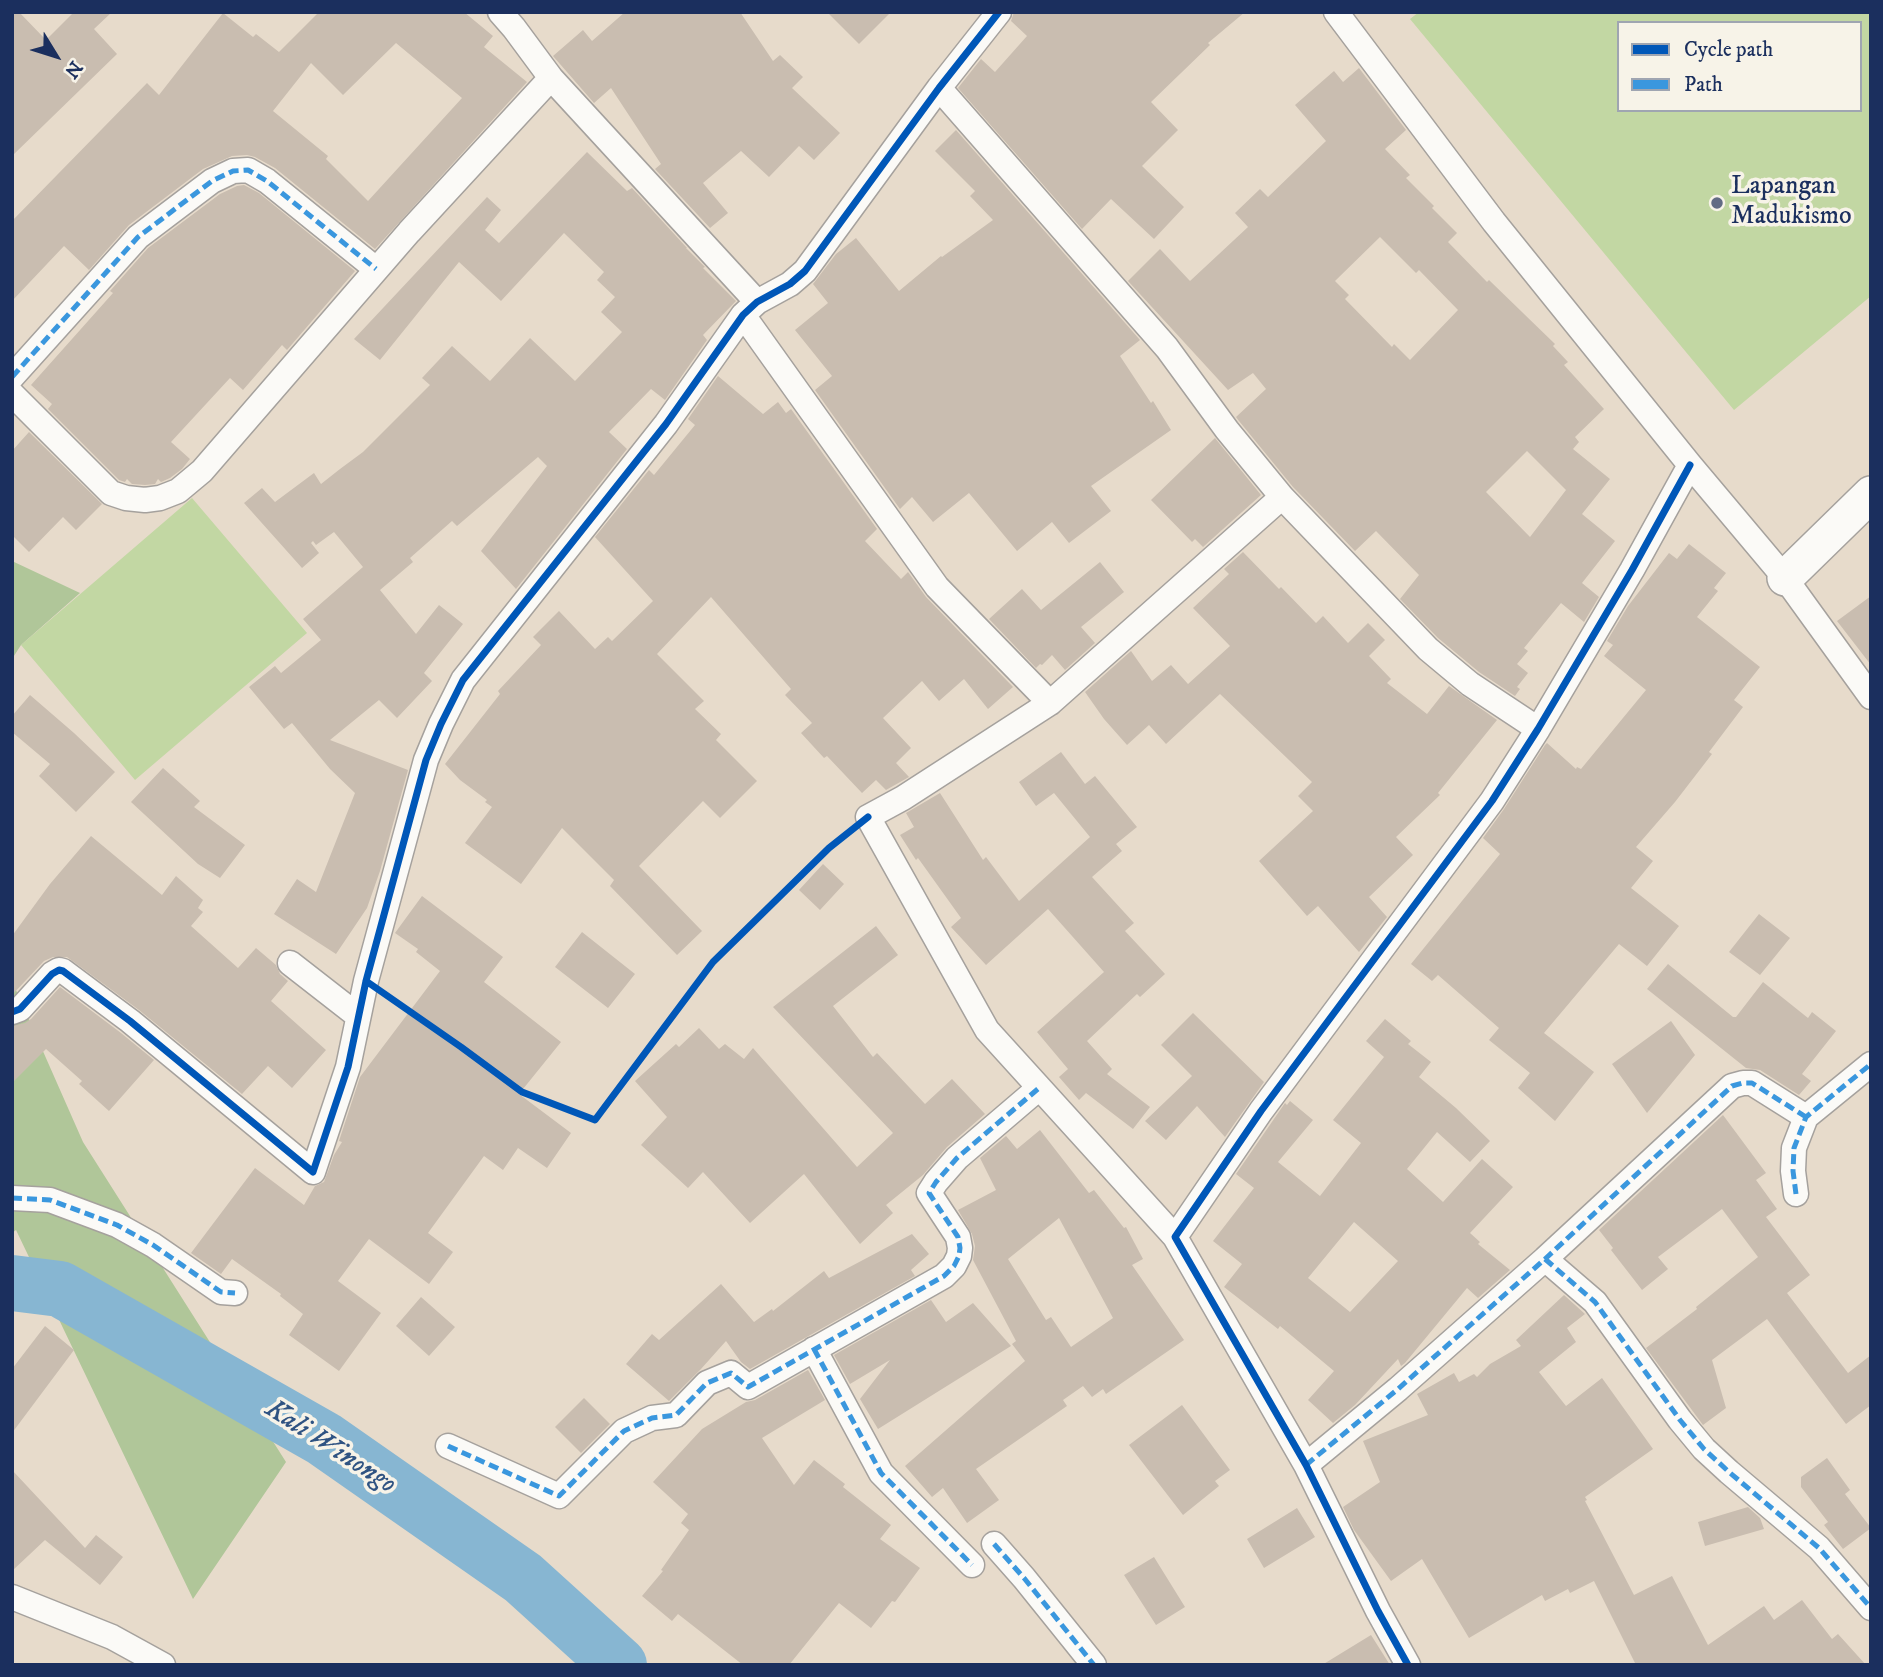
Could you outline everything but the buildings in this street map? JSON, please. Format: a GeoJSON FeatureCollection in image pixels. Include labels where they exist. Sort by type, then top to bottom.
{"type":"FeatureCollection","features":[{"type":"Feature","properties":{"kind":"street"},"geometry":{"type":"LineString","coordinates":[[12,1012],[20,1009],[52,974],[63,971],[130,1021],[313,1172],[348,1067],[366,981],[426,760],[463,680],[666,424],[750,309],[790,284],[805,271],[939,88],[999,12]]}},
{"type":"Feature","properties":{"kind":"street"},"geometry":{"type":"LineString","coordinates":[[1336,12],[1494,222],[1785,578],[1871,698]]}},
{"type":"Feature","properties":{"kind":"street"},"geometry":{"type":"LineString","coordinates":[[515,17],[551,78],[750,309],[937,587],[1049,703]]}},
{"type":"Feature","properties":{"kind":"street"},"geometry":{"type":"LineString","coordinates":[[12,394],[111,493],[145,500],[178,491],[202,471],[376,269],[551,78]]}},
{"type":"Feature","properties":{"kind":"street"},"geometry":{"type":"LineString","coordinates":[[939,88],[1167,348],[1227,430],[1282,497],[1428,649],[1480,691],[1538,729]]}},
{"type":"Feature","properties":{"kind":"street"},"geometry":{"type":"LineString","coordinates":[[12,377],[138,237],[212,181],[233,172],[248,170],[268,180],[376,269]]}},
{"type":"Feature","properties":{"kind":"street"},"geometry":{"type":"LineString","coordinates":[[1175,1237],[1261,1111],[1492,801],[1632,570],[1690,465]]}},
{"type":"Feature","properties":{"kind":"street"},"geometry":{"type":"LineString","coordinates":[[1785,578],[1871,494]]}},
{"type":"Feature","properties":{"kind":"street"},"geometry":{"type":"LineString","coordinates":[[1282,497],[1049,703],[903,798],[868,817],[987,1030],[1175,1237],[1306,1465],[1378,1611],[1408,1665]]}},
{"type":"Feature","properties":{"kind":"street"},"geometry":{"type":"LineString","coordinates":[[290,963],[358,1016]]}},
{"type":"Feature","properties":{"kind":"street"},"geometry":{"type":"LineString","coordinates":[[1796,1194],[1794,1148],[1806,1117],[1871,1064]]}},
{"type":"Feature","properties":{"kind":"street"},"geometry":{"type":"LineString","coordinates":[[1306,1465],[1398,1390],[1732,1086],[1752,1083],[1806,1117]]}},
{"type":"Feature","properties":{"kind":"street"},"geometry":{"type":"LineString","coordinates":[[448,1446],[559,1496],[624,1431],[652,1418],[676,1415],[707,1383],[731,1373],[748,1387],[944,1276],[954,1266],[960,1248],[958,1237],[929,1193],[957,1158],[1039,1088]]}},
{"type":"Feature","properties":{"kind":"street"},"geometry":{"type":"LineString","coordinates":[[12,1198],[50,1200],[117,1225],[153,1245],[221,1292],[235,1293]]}},
{"type":"Feature","properties":{"kind":"street"},"geometry":{"type":"LineString","coordinates":[[1545,1259],[1595,1302],[1704,1449],[1819,1548],[1871,1608]]}},
{"type":"Feature","properties":{"kind":"street"},"geometry":{"type":"LineString","coordinates":[[814,1349],[881,1473],[972,1565]]}},
{"type":"Feature","properties":{"kind":"street"},"geometry":{"type":"LineString","coordinates":[[994,1544],[1094,1665]]}},
{"type":"Feature","properties":{"kind":"street"},"geometry":{"type":"LineString","coordinates":[[12,1597],[112,1637],[163,1665]]}},
{"type":"Feature","properties":{"kind":"green space","name":"Lapangan Madukismo"},"geometry":{"type":"Polygon","coordinates":[[[1419,12],[1871,12],[1871,296],[1734,410],[1410,19],[1419,12]]]}},
{"type":"Feature","properties":{"kind":"green space"},"geometry":{"type":"Polygon","coordinates":[[[192,498],[307,633],[135,780],[21,645],[192,498]]]}},
{"type":"Feature","properties":{"kind":"green space"},"geometry":{"type":"Polygon","coordinates":[[[12,561],[80,593],[21,645],[12,659],[12,561]]]}},
{"type":"Feature","properties":{"kind":"green space"},"geometry":{"type":"Polygon","coordinates":[[[12,981],[83,1142],[286,1462],[193,1599],[16,1230],[12,1233],[12,981]]]}},
{"type":"Feature","properties":{"kind":"waterway","name":"Kali Winongo"},"geometry":{"type":"LineString","coordinates":[[12,1283],[60,1289],[324,1439],[523,1578],[619,1665]]}},
{"type":"Feature","properties":{"kind":"marked path"},"geometry":{"type":"LineString","coordinates":[[12,377],[138,237],[212,181],[233,171],[248,170],[267,181],[376,269]]}},
{"type":"Feature","properties":{"kind":"marked path"},"geometry":{"type":"LineString","coordinates":[[1796,1194],[1794,1148],[1806,1117],[1871,1064]]}},
{"type":"Feature","properties":{"kind":"marked path"},"geometry":{"type":"LineString","coordinates":[[1306,1465],[1398,1389],[1545,1259],[1732,1086],[1752,1083],[1806,1117]]}},
{"type":"Feature","properties":{"kind":"marked path"},"geometry":{"type":"LineString","coordinates":[[448,1446],[559,1496],[624,1431],[652,1418],[676,1415],[707,1383],[731,1373],[748,1387],[944,1276],[954,1266],[960,1248],[958,1237],[929,1193],[957,1158],[1039,1088]]}},
{"type":"Feature","properties":{"kind":"marked path"},"geometry":{"type":"LineString","coordinates":[[12,1198],[50,1200],[117,1225],[153,1245],[221,1292],[235,1293]]}},
{"type":"Feature","properties":{"kind":"marked path"},"geometry":{"type":"LineString","coordinates":[[1545,1259],[1595,1302],[1704,1449],[1819,1548],[1871,1608]]}},
{"type":"Feature","properties":{"kind":"marked path"},"geometry":{"type":"LineString","coordinates":[[814,1349],[881,1473],[972,1565]]}},
{"type":"Feature","properties":{"kind":"marked path"},"geometry":{"type":"LineString","coordinates":[[994,1544],[1094,1665]]}},
{"type":"Feature","properties":{"kind":"cycle path"},"geometry":{"type":"LineString","coordinates":[[12,1012],[20,1009],[52,974],[63,971],[130,1021],[313,1172],[348,1067],[366,981],[426,760],[463,680],[666,424],[743,315],[757,302],[790,284],[805,271],[939,88],[999,12]]}},
{"type":"Feature","properties":{"kind":"cycle path"},"geometry":{"type":"LineString","coordinates":[[1408,1665],[1378,1611],[1306,1465],[1175,1237],[1261,1111],[1492,801],[1632,570],[1690,465]]}},
{"type":"Feature","properties":{"kind":"cycle path"},"geometry":{"type":"LineString","coordinates":[[366,981],[522,1092],[595,1120],[713,962],[829,848],[868,817]]}},
{"type":"Feature","properties":{"kind":"place","name":"Lapangan Madukismo"},"geometry":{"type":"Point","coordinates":[1717,203]}}]}
